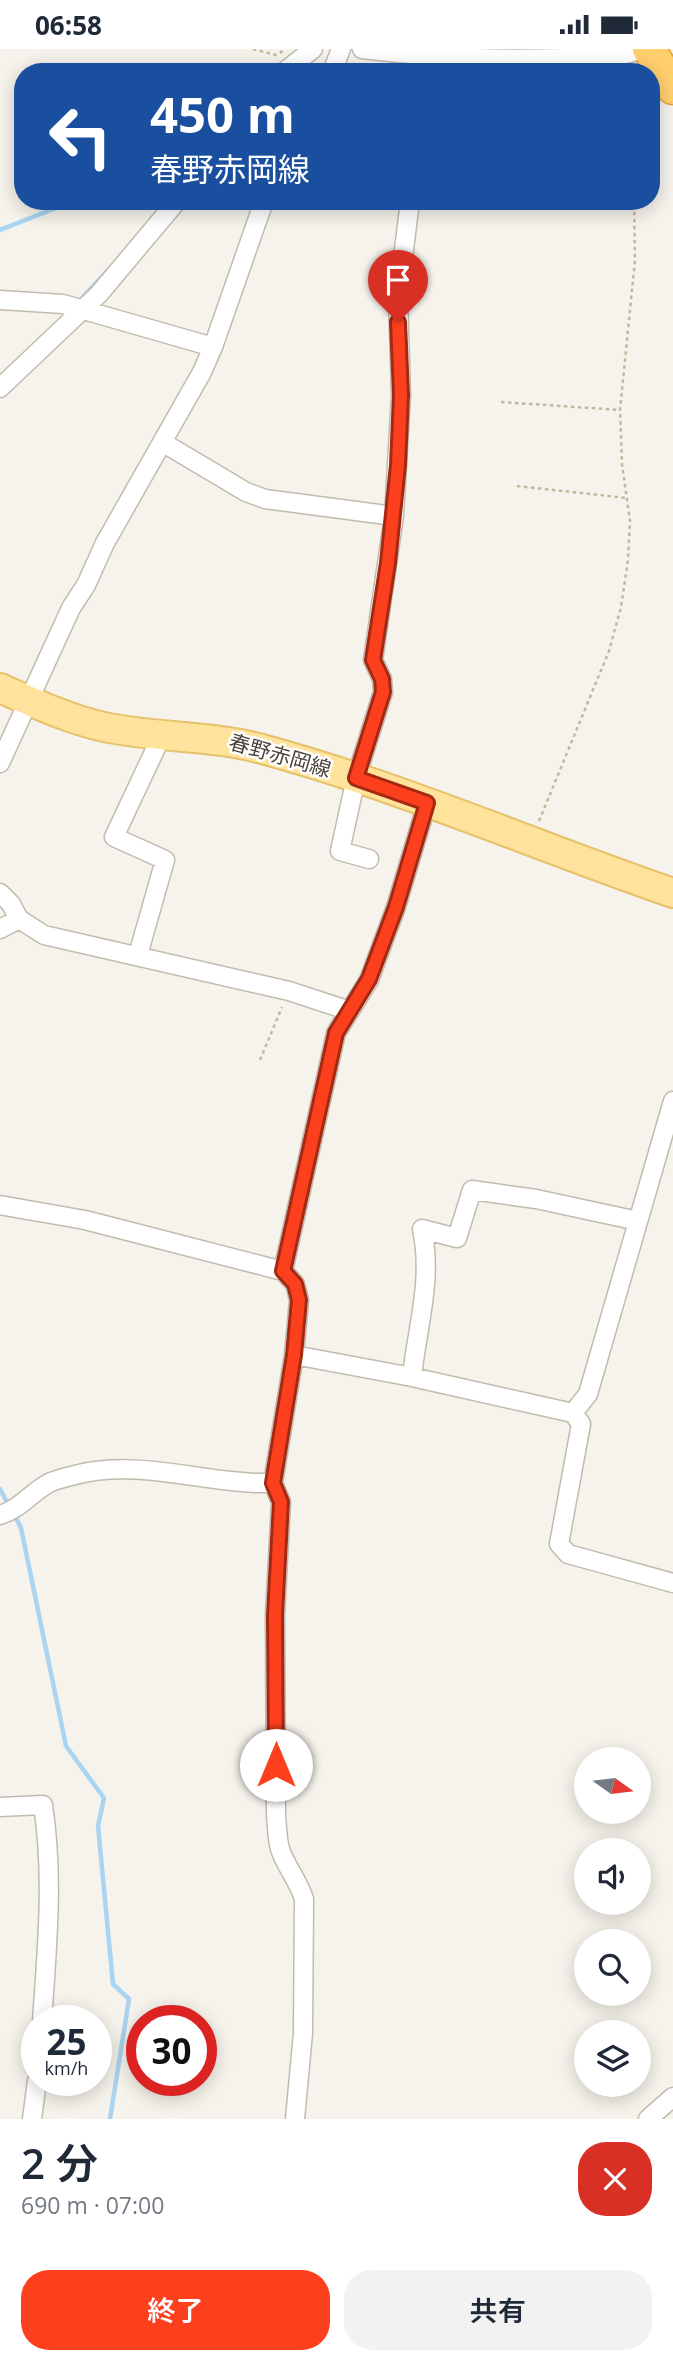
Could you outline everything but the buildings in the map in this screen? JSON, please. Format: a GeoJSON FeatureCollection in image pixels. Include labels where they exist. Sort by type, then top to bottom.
{"type":"FeatureCollection","features":[{"type":"Feature","properties":{"kind":"highway"},"geometry":{"type":"LineString","coordinates":[[660,67],[673,88]]}},
{"type":"Feature","properties":{"kind":"main road","name":"春野赤岡線"},"geometry":{"type":"LineString","coordinates":[[0,688],[60,714],[105,727],[218,739],[261,748],[356,778],[673,893]]}},
{"type":"Feature","properties":{"kind":"street"},"geometry":{"type":"LineString","coordinates":[[295,63],[313,49]]}},
{"type":"Feature","properties":{"kind":"street"},"geometry":{"type":"LineString","coordinates":[[362,49],[429,59],[555,59],[604,56],[639,49]]}},
{"type":"Feature","properties":{"kind":"street"},"geometry":{"type":"LineString","coordinates":[[555,59],[558,50],[576,49]]}},
{"type":"Feature","properties":{"kind":"street"},"geometry":{"type":"LineString","coordinates":[[0,388],[99,294],[169,210]]}},
{"type":"Feature","properties":{"kind":"street"},"geometry":{"type":"LineString","coordinates":[[0,763],[71,608],[202,372],[261,210]]}},
{"type":"Feature","properties":{"kind":"street"},"geometry":{"type":"LineString","coordinates":[[369,859],[340,851],[356,778],[383,692],[382,679],[373,660],[394,516],[401,395],[398,298],[409,210]]}},
{"type":"Feature","properties":{"kind":"street"},"geometry":{"type":"LineString","coordinates":[[0,300],[63,304],[213,347]]}},
{"type":"Feature","properties":{"kind":"street"},"geometry":{"type":"LineString","coordinates":[[162,442],[246,492],[265,499],[394,516]]}},
{"type":"Feature","properties":{"kind":"street"},"geometry":{"type":"LineString","coordinates":[[138,955],[165,860],[114,837],[163,733]]}},
{"type":"Feature","properties":{"kind":"street"},"geometry":{"type":"LineString","coordinates":[[283,1271],[336,1033],[369,979],[396,907],[427,803]]}},
{"type":"Feature","properties":{"kind":"street"},"geometry":{"type":"LineString","coordinates":[[0,893],[11,904],[19,919],[44,935],[289,991],[349,1011]]}},
{"type":"Feature","properties":{"kind":"street"},"geometry":{"type":"LineString","coordinates":[[0,929],[19,919]]}},
{"type":"Feature","properties":{"kind":"street"},"geometry":{"type":"LineString","coordinates":[[573,1413],[588,1394],[673,1101]]}},
{"type":"Feature","properties":{"kind":"street"},"geometry":{"type":"LineString","coordinates":[[412,1377],[428,1255],[422,1229],[457,1238],[472,1190],[536,1199],[638,1221]]}},
{"type":"Feature","properties":{"kind":"street"},"geometry":{"type":"LineString","coordinates":[[0,1205],[85,1220],[283,1271],[295,1284],[299,1300],[294,1355],[273,1483],[281,1502],[275,1615],[276,1815],[280,1847],[289,1870],[299,1882],[304,1899],[303,2033],[295,2119]]}},
{"type":"Feature","properties":{"kind":"street"},"geometry":{"type":"LineString","coordinates":[[294,1355],[412,1377],[573,1413],[581,1424],[559,1544],[568,1554],[673,1583]]}},
{"type":"Feature","properties":{"kind":"street"},"geometry":{"type":"LineString","coordinates":[[7,1512],[50,1483],[78,1474],[122,1469],[153,1469],[273,1483]]}},
{"type":"Feature","properties":{"kind":"street"},"geometry":{"type":"LineString","coordinates":[[0,1807],[43,1805],[48,1837],[49,1904],[44,2005]]}},
{"type":"Feature","properties":{"kind":"street"},"geometry":{"type":"LineString","coordinates":[[32,2119],[35,2096]]}},
{"type":"Feature","properties":{"kind":"street"},"geometry":{"type":"LineString","coordinates":[[648,2119],[673,2097]]}},
{"type":"Feature","properties":{"kind":"path"},"geometry":{"type":"LineString","coordinates":[[253,49],[276,55],[286,49]]}},
{"type":"Feature","properties":{"kind":"path"},"geometry":{"type":"LineString","coordinates":[[530,842],[609,651],[621,607],[630,521],[620,410],[635,260],[634,210]]}},
{"type":"Feature","properties":{"kind":"path"},"geometry":{"type":"LineString","coordinates":[[501,401],[620,410]]}},
{"type":"Feature","properties":{"kind":"path"},"geometry":{"type":"LineString","coordinates":[[517,486],[627,498]]}},
{"type":"Feature","properties":{"kind":"path"},"geometry":{"type":"LineString","coordinates":[[260,1060],[289,991]]}},
{"type":"Feature","properties":{"kind":"waterway"},"geometry":{"type":"LineString","coordinates":[[0,230],[51,210]]}},
{"type":"Feature","properties":{"kind":"waterway"},"geometry":{"type":"LineString","coordinates":[[82,298],[109,269]]}},
{"type":"Feature","properties":{"kind":"waterway"},"geometry":{"type":"LineString","coordinates":[[0,1489],[9,1506]]}},
{"type":"Feature","properties":{"kind":"waterway"},"geometry":{"type":"LineString","coordinates":[[14,1514],[21,1528],[66,1746],[104,1798],[98,1826],[113,1984],[129,1999],[110,2119]]}},
{"type":"Feature","properties":{"kind":"route"},"geometry":{"type":"LineString","coordinates":[[276,1765],[275,1615],[281,1502],[273,1483],[294,1355],[299,1300],[295,1284],[283,1271],[336,1033],[369,979],[396,907],[427,803],[356,778],[383,692],[382,679],[373,660],[394,516],[400,440],[398,322]]}}]}
